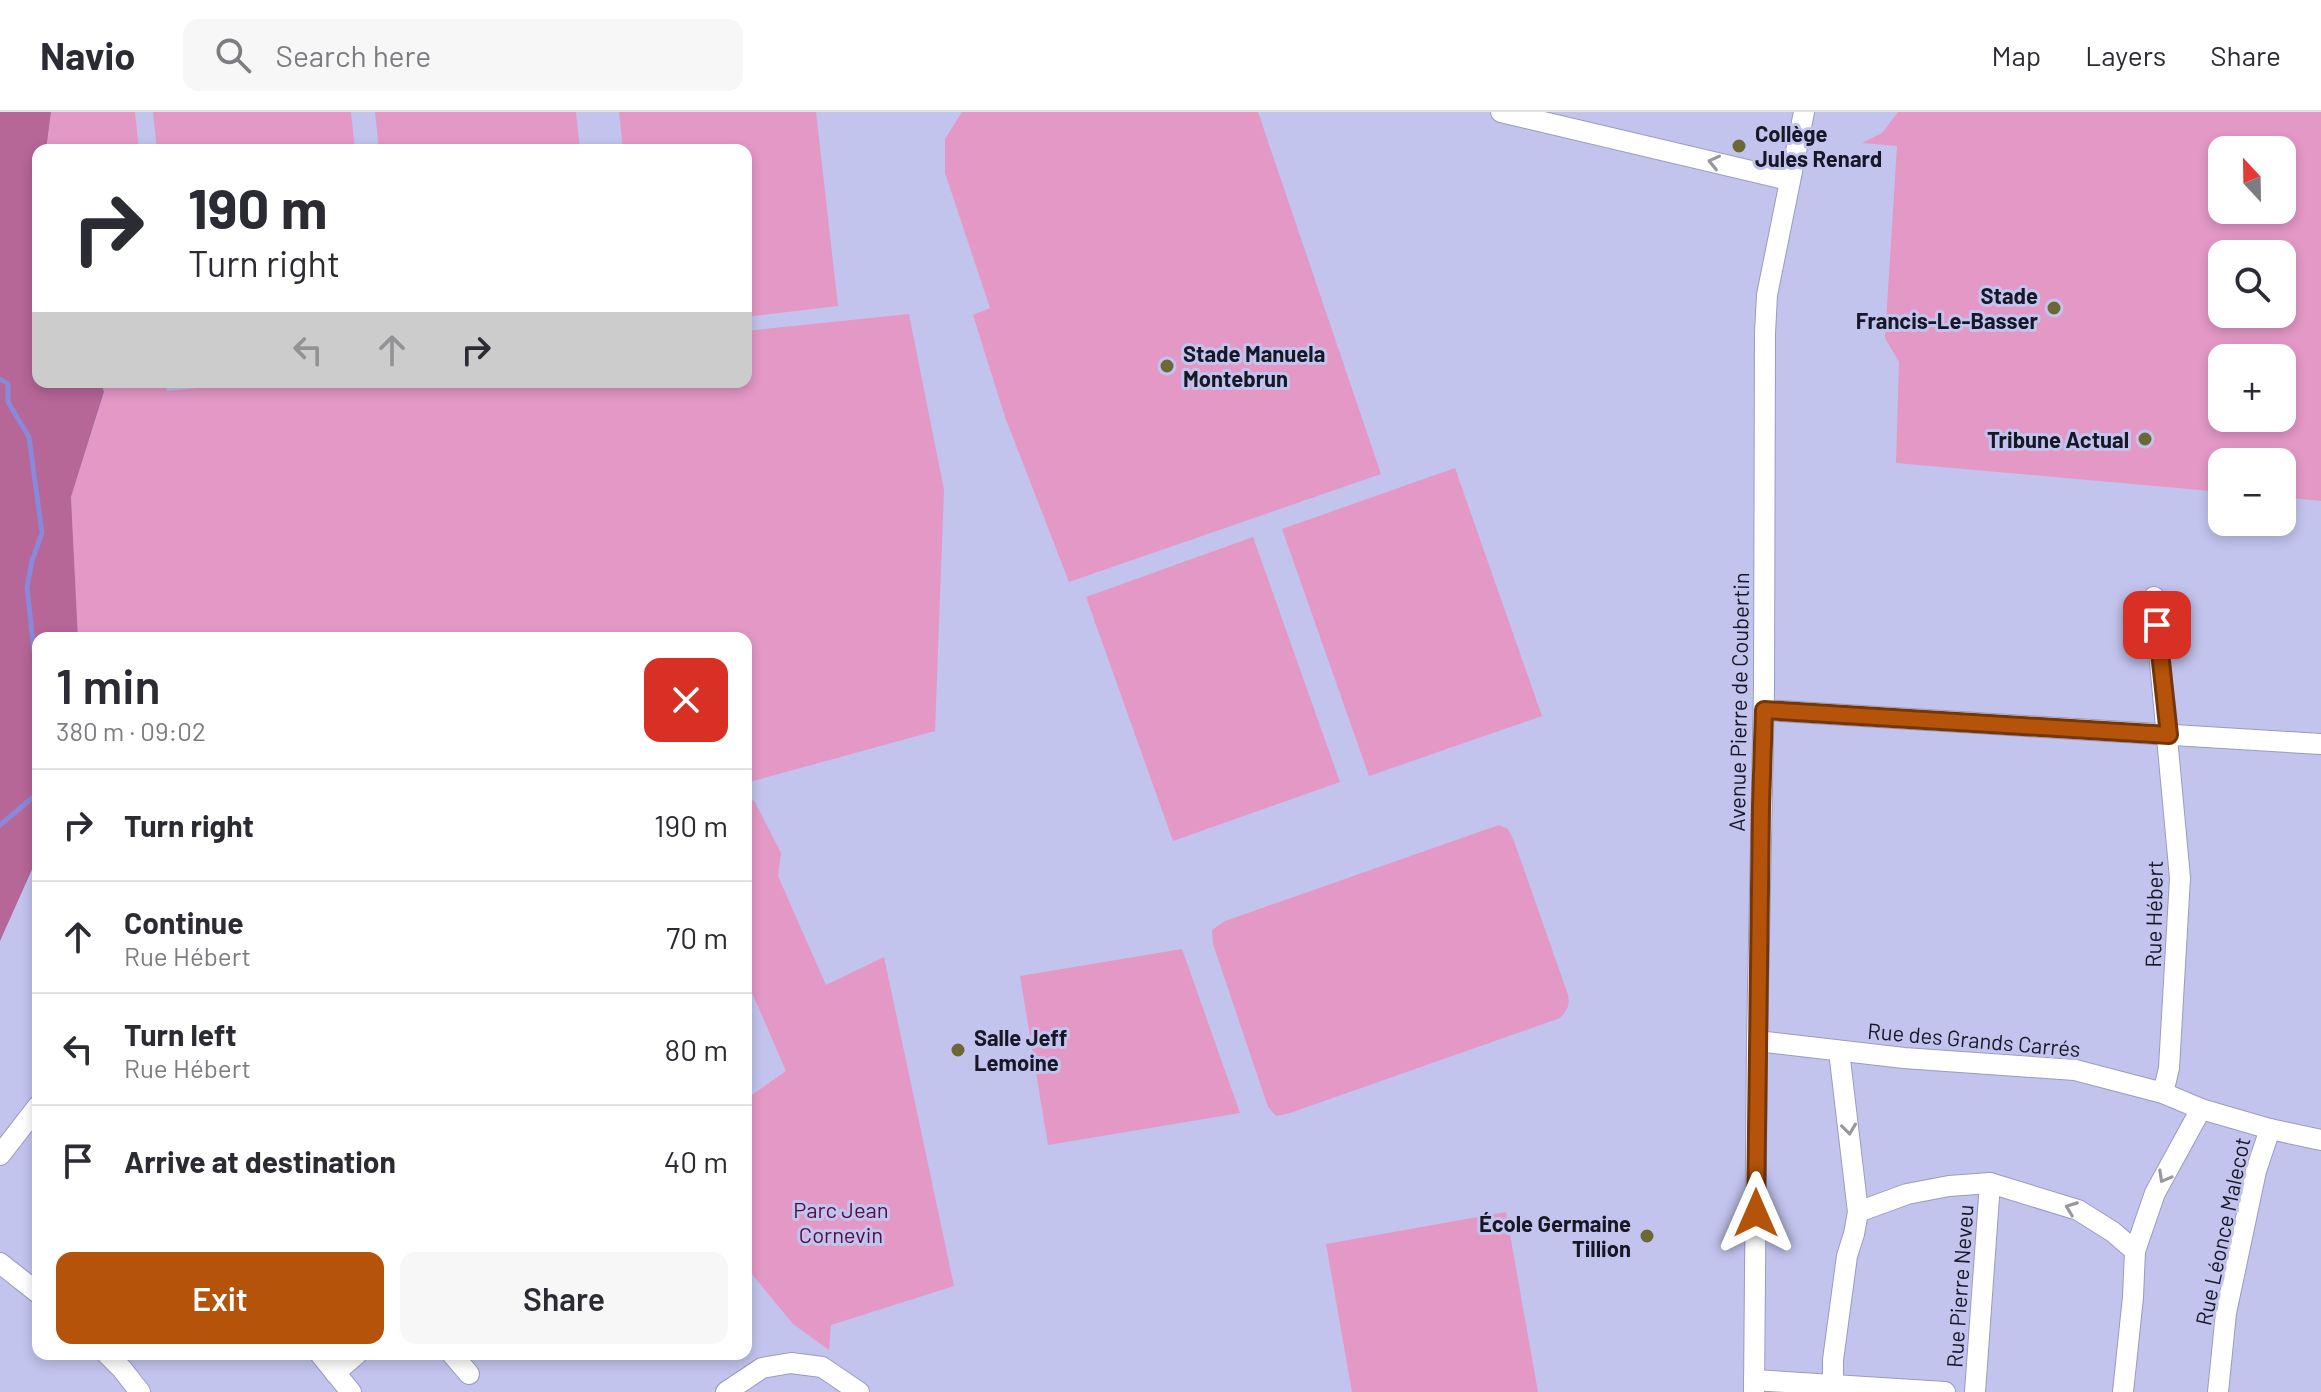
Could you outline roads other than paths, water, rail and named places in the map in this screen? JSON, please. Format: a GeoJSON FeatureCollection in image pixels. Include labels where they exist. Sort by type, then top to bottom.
{"type":"FeatureCollection","features":[{"type":"Feature","properties":{"kind":"street"},"geometry":{"type":"LineString","coordinates":[[1501,112],[1789,180]]}},
{"type":"Feature","properties":{"kind":"street","name":"Avenue Pierre de Coubertin"},"geometry":{"type":"LineString","coordinates":[[1754,1386],[1764,710],[1765,333],[1767,295],[1804,112]]}},
{"type":"Feature","properties":{"kind":"street","name":"Rue Hébert"},"geometry":{"type":"LineString","coordinates":[[2154,597],[2169,735],[2181,897],[2169,1068],[2163,1093]]}},
{"type":"Feature","properties":{"kind":"street"},"geometry":{"type":"LineString","coordinates":[[1764,710],[2321,744]]}},
{"type":"Feature","properties":{"kind":"street","name":"Rue des Grands Carrés"},"geometry":{"type":"LineString","coordinates":[[1757,1041],[1839,1051],[2075,1070],[2163,1093],[2201,1109],[2270,1129],[2321,1140]]}},
{"type":"Feature","properties":{"kind":"street"},"geometry":{"type":"LineString","coordinates":[[1833,1388],[1833,1360],[1847,1256],[1858,1212],[1839,1051]]}},
{"type":"Feature","properties":{"kind":"street"},"geometry":{"type":"LineString","coordinates":[[2123,1392],[2135,1251],[2155,1193],[2201,1109]]}},
{"type":"Feature","properties":{"kind":"street"},"geometry":{"type":"LineString","coordinates":[[0,1155],[32,1114]]}},
{"type":"Feature","properties":{"kind":"street","name":"Rue Léonce Malecot"},"geometry":{"type":"LineString","coordinates":[[2218,1392],[2226,1313],[2256,1171],[2270,1129]]}},
{"type":"Feature","properties":{"kind":"street"},"geometry":{"type":"LineString","coordinates":[[1858,1212],[1907,1194],[1949,1186],[1990,1183],[2078,1210],[2113,1232],[2135,1251]]}},
{"type":"Feature","properties":{"kind":"street","name":"Rue Pierre Neveu"},"geometry":{"type":"LineString","coordinates":[[1975,1392],[1990,1183]]}},
{"type":"Feature","properties":{"kind":"street"},"geometry":{"type":"LineString","coordinates":[[0,1263],[32,1288]]}},
{"type":"Feature","properties":{"kind":"street"},"geometry":{"type":"LineString","coordinates":[[113,1360],[140,1392]]}},
{"type":"Feature","properties":{"kind":"street"},"geometry":{"type":"LineString","coordinates":[[325,1360],[351,1392]]}},
{"type":"Feature","properties":{"kind":"street"},"geometry":{"type":"LineString","coordinates":[[335,1373],[350,1360]]}},
{"type":"Feature","properties":{"kind":"street"},"geometry":{"type":"LineString","coordinates":[[457,1360],[469,1374]]}},
{"type":"Feature","properties":{"kind":"street"},"geometry":{"type":"LineString","coordinates":[[726,1392],[762,1368],[791,1363],[822,1367],[859,1392]]}},
{"type":"Feature","properties":{"kind":"street"},"geometry":{"type":"LineString","coordinates":[[1754,1386],[1945,1392]]}},
{"type":"Feature","properties":{"kind":"waterway"},"geometry":{"type":"LineString","coordinates":[[0,379],[8,384],[8,402],[29,437],[42,533],[27,587],[32,633]]}},
{"type":"Feature","properties":{"kind":"waterway"},"geometry":{"type":"LineString","coordinates":[[0,825],[32,798]]}},
{"type":"Feature","properties":{"kind":"place","name":"Collège Jules Renard"},"geometry":{"type":"Point","coordinates":[1739,146]}},
{"type":"Feature","properties":{"kind":"place","name":"Stade Francis-Le-Basser"},"geometry":{"type":"Point","coordinates":[2054,308]}},
{"type":"Feature","properties":{"kind":"place","name":"Stade Manuela Montebrun"},"geometry":{"type":"Point","coordinates":[1167,366]}},
{"type":"Feature","properties":{"kind":"place","name":"Tribune Actual"},"geometry":{"type":"Point","coordinates":[2145,439]}},
{"type":"Feature","properties":{"kind":"place","name":"Salle Jeff Lemoine"},"geometry":{"type":"Point","coordinates":[958,1050]}},
{"type":"Feature","properties":{"kind":"place","name":"École Germaine Tillion"},"geometry":{"type":"Point","coordinates":[1647,1236]}},
{"type":"Feature","properties":{"kind":"park label","name":"Parc Jean Cornevin"},"geometry":{"type":"Point","coordinates":[841,1222]}}]}
